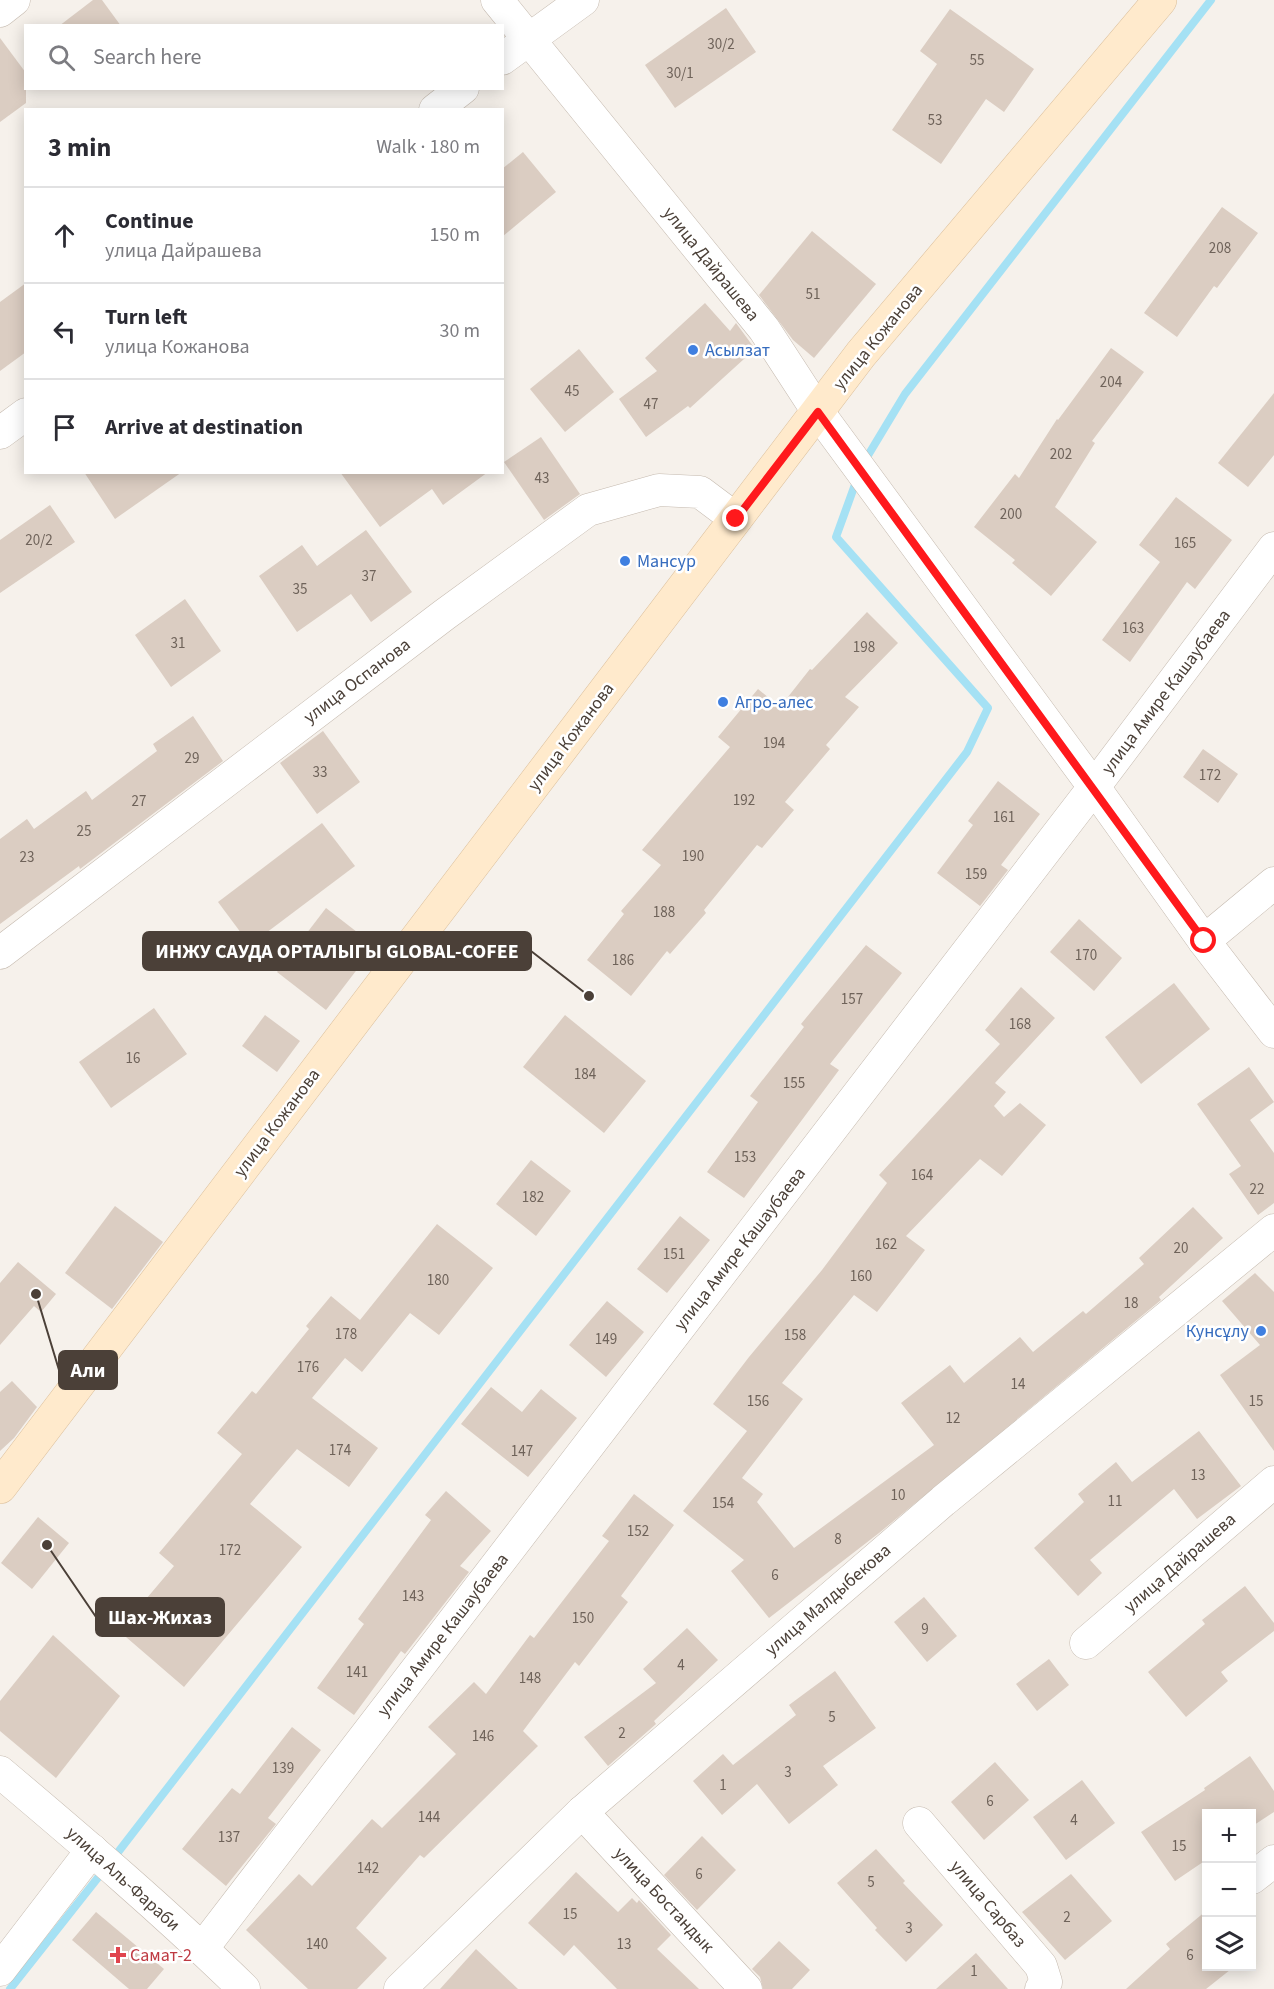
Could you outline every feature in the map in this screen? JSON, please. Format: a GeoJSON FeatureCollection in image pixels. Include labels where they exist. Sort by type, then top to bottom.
{"type":"FeatureCollection","features":[{"type":"Feature","properties":{"kind":"main road","name":"улица Кожанова"},"geometry":{"type":"LineString","coordinates":[[0,1487],[861,354],[1160,0]]}},
{"type":"Feature","properties":{"kind":"street"},"geometry":{"type":"LineString","coordinates":[[0,11],[14,0]]}},
{"type":"Feature","properties":{"kind":"street","name":"улица Дайрашева"},"geometry":{"type":"LineString","coordinates":[[497,0],[764,329],[818,412],[1204,941],[1274,1032]]}},
{"type":"Feature","properties":{"kind":"street"},"geometry":{"type":"LineString","coordinates":[[504,58],[583,0]]}},
{"type":"Feature","properties":{"kind":"street"},"geometry":{"type":"LineString","coordinates":[[438,108],[460,90]]}},
{"type":"Feature","properties":{"kind":"street"},"geometry":{"type":"LineString","coordinates":[[0,433],[24,415]]}},
{"type":"Feature","properties":{"kind":"street","name":"улица Оспанова"},"geometry":{"type":"LineString","coordinates":[[0,953],[444,615],[588,510],[659,490],[700,492],[736,519]]}},
{"type":"Feature","properties":{"kind":"street","name":"улица Амире Кашаубаева"},"geometry":{"type":"LineString","coordinates":[[202,1949],[1094,788],[1274,548]]}},
{"type":"Feature","properties":{"kind":"street"},"geometry":{"type":"LineString","coordinates":[[1204,941],[1274,884]]}},
{"type":"Feature","properties":{"kind":"street","name":"улица Малдыбекова"},"geometry":{"type":"LineString","coordinates":[[400,1989],[582,1812],[943,1501],[1274,1230]]}},
{"type":"Feature","properties":{"kind":"street","name":"улица Дайрашева"},"geometry":{"type":"LineString","coordinates":[[1086,1643],[1274,1482]]}},
{"type":"Feature","properties":{"kind":"street","name":"улица Аль-Фараби"},"geometry":{"type":"LineString","coordinates":[[0,1772],[92,1850],[244,1989]]}},
{"type":"Feature","properties":{"kind":"street","name":"улица Бостандык"},"geometry":{"type":"LineString","coordinates":[[582,1812],[746,1989]]}},
{"type":"Feature","properties":{"kind":"street","name":"улица Сарбаз"},"geometry":{"type":"LineString","coordinates":[[919,1823],[1041,1966],[1046,1982],[1041,1989]]}},
{"type":"Feature","properties":{"kind":"street"},"geometry":{"type":"LineString","coordinates":[[0,1970],[92,1850]]}},
{"type":"Feature","properties":{"kind":"street"},"geometry":{"type":"LineString","coordinates":[[1256,1874],[1274,1861]]}},
{"type":"Feature","properties":{"kind":"building"},"geometry":{"type":"Polygon","coordinates":[[[93,0],[102,0],[120,24],[62,24],[93,0]]]}},
{"type":"Feature","properties":{"kind":"building"},"geometry":{"type":"Polygon","coordinates":[[[726,8],[756,52],[675,108],[645,65],[726,8]]]}},
{"type":"Feature","properties":{"kind":"building"},"geometry":{"type":"Polygon","coordinates":[[[950,9],[1034,69],[1004,112],[986,99],[941,164],[892,130],[937,64],[920,51],[950,9]]]}},
{"type":"Feature","properties":{"kind":"building"},"geometry":{"type":"Polygon","coordinates":[[[0,38],[24,70],[26,103],[0,122],[0,38]]]}},
{"type":"Feature","properties":{"kind":"building"},"geometry":{"type":"Polygon","coordinates":[[[523,152],[556,192],[504,235],[504,167],[523,152]]]}},
{"type":"Feature","properties":{"kind":"building"},"geometry":{"type":"Polygon","coordinates":[[[1222,207],[1258,233],[1217,288],[1214,286],[1177,337],[1144,313],[1222,207]]]}},
{"type":"Feature","properties":{"kind":"building"},"geometry":{"type":"Polygon","coordinates":[[[812,231],[876,284],[814,358],[793,340],[759,295],[812,231]]]}},
{"type":"Feature","properties":{"kind":"building"},"geometry":{"type":"Polygon","coordinates":[[[24,284],[24,353],[0,371],[0,302],[24,284]]]}},
{"type":"Feature","properties":{"kind":"building"},"geometry":{"type":"Polygon","coordinates":[[[705,303],[730,331],[736,323],[755,349],[690,408],[688,406],[646,437],[619,399],[657,371],[645,358],[705,303]]]}},
{"type":"Feature","properties":{"kind":"building"},"geometry":{"type":"Polygon","coordinates":[[[1111,348],[1144,372],[1092,441],[1095,443],[1055,507],[1097,542],[1051,596],[1012,563],[1015,560],[974,527],[1015,474],[1019,478],[1057,419],[1111,348]]]}},
{"type":"Feature","properties":{"kind":"building"},"geometry":{"type":"Polygon","coordinates":[[[579,349],[614,392],[565,432],[530,389],[579,349]]]}},
{"type":"Feature","properties":{"kind":"building"},"geometry":{"type":"Polygon","coordinates":[[[1274,393],[1274,455],[1248,487],[1218,463],[1274,393]]]}},
{"type":"Feature","properties":{"kind":"building"},"geometry":{"type":"Polygon","coordinates":[[[541,437],[580,494],[544,520],[504,462],[541,437]]]}},
{"type":"Feature","properties":{"kind":"building"},"geometry":{"type":"Polygon","coordinates":[[[85,474],[179,474],[115,519],[85,474]]]}},
{"type":"Feature","properties":{"kind":"building"},"geometry":{"type":"Polygon","coordinates":[[[341,474],[485,474],[443,505],[432,489],[380,527],[341,474]]]}},
{"type":"Feature","properties":{"kind":"building"},"geometry":{"type":"Polygon","coordinates":[[[1176,497],[1232,540],[1195,589],[1187,582],[1130,662],[1102,640],[1160,562],[1139,545],[1176,497]]]}},
{"type":"Feature","properties":{"kind":"building"},"geometry":{"type":"Polygon","coordinates":[[[50,505],[75,542],[0,593],[0,540],[50,505]]]}},
{"type":"Feature","properties":{"kind":"building"},"geometry":{"type":"Polygon","coordinates":[[[366,530],[412,592],[371,622],[351,594],[297,632],[259,576],[302,545],[317,566],[366,530]]]}},
{"type":"Feature","properties":{"kind":"building"},"geometry":{"type":"Polygon","coordinates":[[[185,599],[221,651],[171,687],[135,635],[185,599]]]}},
{"type":"Feature","properties":{"kind":"building"},"geometry":{"type":"Polygon","coordinates":[[[867,612],[898,643],[845,697],[859,707],[826,745],[830,749],[785,802],[794,810],[762,848],[757,845],[704,910],[706,913],[670,954],[667,951],[631,996],[587,960],[624,914],[621,911],[661,865],[642,850],[730,747],[718,737],[758,689],[780,707],[810,669],[812,670],[867,612]]]}},
{"type":"Feature","properties":{"kind":"building"},"geometry":{"type":"Polygon","coordinates":[[[193,716],[223,761],[80,869],[79,866],[0,924],[0,839],[27,819],[34,829],[86,791],[92,800],[157,751],[153,744],[193,716]]]}},
{"type":"Feature","properties":{"kind":"building"},"geometry":{"type":"Polygon","coordinates":[[[323,731],[360,782],[317,814],[280,763],[323,731]]]}},
{"type":"Feature","properties":{"kind":"building"},"geometry":{"type":"Polygon","coordinates":[[[1203,749],[1238,774],[1218,803],[1183,777],[1203,749]]]}},
{"type":"Feature","properties":{"kind":"building"},"geometry":{"type":"Polygon","coordinates":[[[998,781],[1040,814],[1001,865],[1008,870],[980,906],[937,873],[973,825],[968,821],[998,781]]]}},
{"type":"Feature","properties":{"kind":"building"},"geometry":{"type":"Polygon","coordinates":[[[322,823],[355,866],[250,945],[218,902],[322,823]]]}},
{"type":"Feature","properties":{"kind":"building"},"geometry":{"type":"Polygon","coordinates":[[[326,908],[375,946],[326,1010],[277,972],[326,908]]]}},
{"type":"Feature","properties":{"kind":"building"},"geometry":{"type":"Polygon","coordinates":[[[1079,919],[1122,958],[1094,991],[1050,952],[1079,919]]]}},
{"type":"Feature","properties":{"kind":"building"},"geometry":{"type":"Polygon","coordinates":[[[866,945],[902,973],[830,1064],[839,1070],[744,1198],[707,1172],[758,1102],[750,1096],[804,1027],[801,1024],[866,945]]]}},
{"type":"Feature","properties":{"kind":"building"},"geometry":{"type":"Polygon","coordinates":[[[1174,983],[1210,1029],[1141,1084],[1105,1037],[1174,983]]]}},
{"type":"Feature","properties":{"kind":"building"},"geometry":{"type":"Polygon","coordinates":[[[1021,987],[1055,1018],[995,1083],[1006,1092],[994,1106],[1004,1117],[1020,1103],[1046,1125],[1002,1176],[980,1159],[906,1236],[925,1250],[877,1312],[854,1295],[782,1383],[803,1399],[742,1478],[763,1494],[757,1502],[794,1548],[934,1445],[901,1403],[950,1365],[964,1383],[1020,1337],[1033,1352],[1083,1311],[1086,1314],[1144,1264],[1139,1258],[1193,1207],[1223,1238],[1159,1297],[1161,1300],[879,1533],[769,1618],[731,1571],[744,1560],[683,1511],[747,1431],[713,1404],[822,1270],[887,1183],[879,1175],[1000,1044],[985,1030],[1021,987]]]}},
{"type":"Feature","properties":{"kind":"building"},"geometry":{"type":"Polygon","coordinates":[[[154,1008],[187,1054],[111,1108],[79,1062],[154,1008]]]}},
{"type":"Feature","properties":{"kind":"building"},"geometry":{"type":"Polygon","coordinates":[[[265,1015],[300,1041],[277,1072],[242,1046],[265,1015]]]}},
{"type":"Feature","properties":{"kind":"building"},"geometry":{"type":"Polygon","coordinates":[[[565,1015],[646,1081],[604,1133],[523,1067],[565,1015]]]}},
{"type":"Feature","properties":{"kind":"building"},"geometry":{"type":"Polygon","coordinates":[[[1249,1067],[1274,1102],[1250,1120],[1274,1153],[1274,1203],[1258,1215],[1229,1174],[1241,1166],[1197,1104],[1249,1067]]]}},
{"type":"Feature","properties":{"kind":"building"},"geometry":{"type":"Polygon","coordinates":[[[531,1160],[571,1191],[536,1236],[496,1204],[531,1160]]]}},
{"type":"Feature","properties":{"kind":"building"},"geometry":{"type":"Polygon","coordinates":[[[115,1206],[163,1242],[112,1309],[65,1273],[115,1206]]]}},
{"type":"Feature","properties":{"kind":"building"},"geometry":{"type":"Polygon","coordinates":[[[680,1216],[710,1240],[667,1293],[637,1269],[680,1216]]]}},
{"type":"Feature","properties":{"kind":"building"},"geometry":{"type":"Polygon","coordinates":[[[437,1224],[493,1268],[439,1335],[410,1313],[362,1372],[345,1358],[312,1398],[378,1448],[349,1487],[297,1449],[250,1504],[302,1547],[184,1687],[119,1631],[174,1566],[159,1553],[242,1454],[217,1433],[252,1391],[256,1394],[309,1329],[306,1326],[331,1296],[360,1320],[437,1224]]]}},
{"type":"Feature","properties":{"kind":"building"},"geometry":{"type":"Polygon","coordinates":[[[18,1262],[56,1294],[41,1312],[34,1306],[0,1345],[0,1283],[18,1262]]]}},
{"type":"Feature","properties":{"kind":"building"},"geometry":{"type":"Polygon","coordinates":[[[1255,1273],[1274,1292],[1274,1451],[1220,1375],[1260,1345],[1222,1301],[1255,1273]]]}},
{"type":"Feature","properties":{"kind":"building"},"geometry":{"type":"Polygon","coordinates":[[[607,1301],[644,1332],[606,1377],[569,1345],[607,1301]]]}},
{"type":"Feature","properties":{"kind":"building"},"geometry":{"type":"Polygon","coordinates":[[[12,1381],[37,1407],[14,1438],[0,1451],[0,1392],[12,1381]]]}},
{"type":"Feature","properties":{"kind":"building"},"geometry":{"type":"Polygon","coordinates":[[[491,1387],[522,1412],[541,1389],[577,1418],[528,1477],[461,1424],[491,1387]]]}},
{"type":"Feature","properties":{"kind":"building"},"geometry":{"type":"Polygon","coordinates":[[[1199,1431],[1241,1486],[1197,1519],[1174,1489],[1090,1560],[1102,1573],[1078,1596],[1034,1548],[1084,1502],[1078,1494],[1116,1462],[1132,1482],[1199,1431]]]}},
{"type":"Feature","properties":{"kind":"building"},"geometry":{"type":"Polygon","coordinates":[[[446,1491],[491,1531],[460,1566],[469,1572],[405,1654],[401,1651],[354,1715],[317,1688],[364,1624],[358,1619],[431,1520],[425,1515],[446,1491]]]}},
{"type":"Feature","properties":{"kind":"building"},"geometry":{"type":"Polygon","coordinates":[[[634,1494],[674,1525],[621,1596],[628,1602],[579,1666],[575,1662],[523,1731],[538,1746],[424,1858],[420,1855],[356,1928],[387,1958],[357,1989],[308,1989],[246,1930],[299,1874],[312,1886],[372,1819],[382,1828],[456,1754],[428,1727],[474,1682],[486,1694],[530,1635],[534,1638],[609,1541],[602,1536],[634,1494]]]}},
{"type":"Feature","properties":{"kind":"building"},"geometry":{"type":"Polygon","coordinates":[[[38,1517],[69,1543],[32,1589],[1,1563],[38,1517]]]}},
{"type":"Feature","properties":{"kind":"building"},"geometry":{"type":"Polygon","coordinates":[[[1245,1586],[1274,1623],[1274,1631],[1221,1672],[1228,1681],[1186,1717],[1148,1672],[1205,1624],[1202,1620],[1245,1586]]]}},
{"type":"Feature","properties":{"kind":"building"},"geometry":{"type":"Polygon","coordinates":[[[924,1597],[957,1636],[927,1662],[894,1622],[924,1597]]]}},
{"type":"Feature","properties":{"kind":"building"},"geometry":{"type":"Polygon","coordinates":[[[687,1628],[718,1660],[654,1721],[656,1724],[608,1766],[584,1737],[656,1683],[643,1669],[687,1628]]]}},
{"type":"Feature","properties":{"kind":"building"},"geometry":{"type":"Polygon","coordinates":[[[53,1635],[120,1696],[56,1778],[0,1731],[0,1701],[53,1635]]]}},
{"type":"Feature","properties":{"kind":"building"},"geometry":{"type":"Polygon","coordinates":[[[1049,1659],[1069,1685],[1037,1711],[1016,1684],[1049,1659]]]}},
{"type":"Feature","properties":{"kind":"building"},"geometry":{"type":"Polygon","coordinates":[[[835,1671],[876,1728],[823,1766],[838,1785],[789,1824],[757,1784],[722,1815],[693,1781],[723,1754],[733,1765],[796,1715],[789,1705],[835,1671]]]}},
{"type":"Feature","properties":{"kind":"building"},"geometry":{"type":"Polygon","coordinates":[[[292,1727],[321,1750],[268,1818],[276,1824],[226,1886],[182,1849],[232,1788],[240,1794],[292,1727]]]}},
{"type":"Feature","properties":{"kind":"building"},"geometry":{"type":"Polygon","coordinates":[[[1250,1756],[1274,1791],[1274,1812],[1256,1824],[1256,1809],[1202,1809],[1202,1863],[1175,1881],[1141,1832],[1205,1790],[1204,1788],[1250,1756]]]}},
{"type":"Feature","properties":{"kind":"building"},"geometry":{"type":"Polygon","coordinates":[[[995,1762],[1029,1800],[984,1840],[951,1802],[995,1762]]]}},
{"type":"Feature","properties":{"kind":"building"},"geometry":{"type":"Polygon","coordinates":[[[1082,1780],[1115,1823],[1066,1860],[1033,1817],[1082,1780]]]}},
{"type":"Feature","properties":{"kind":"building"},"geometry":{"type":"Polygon","coordinates":[[[702,1836],[736,1870],[697,1910],[664,1875],[702,1836]]]}},
{"type":"Feature","properties":{"kind":"building"},"geometry":{"type":"Polygon","coordinates":[[[876,1849],[905,1881],[903,1883],[943,1925],[906,1962],[875,1930],[877,1928],[837,1883],[876,1849]]]}},
{"type":"Feature","properties":{"kind":"building"},"geometry":{"type":"Polygon","coordinates":[[[576,1872],[618,1912],[632,1898],[637,1903],[639,1900],[671,1935],[657,1949],[699,1989],[617,1989],[574,1945],[564,1956],[528,1923],[576,1872]]]}},
{"type":"Feature","properties":{"kind":"building"},"geometry":{"type":"Polygon","coordinates":[[[1071,1874],[1112,1921],[1065,1960],[1022,1912],[1071,1874]]]}},
{"type":"Feature","properties":{"kind":"building","name":"Самат-2"},"geometry":{"type":"Polygon","coordinates":[[[96,1912],[164,1969],[147,1989],[129,1989],[72,1940],[96,1912]]]}},
{"type":"Feature","properties":{"kind":"building"},"geometry":{"type":"Polygon","coordinates":[[[1202,1914],[1202,1971],[1229,1971],[1206,1989],[1126,1989],[1170,1949],[1166,1944],[1202,1914]]]}},
{"type":"Feature","properties":{"kind":"building"},"geometry":{"type":"Polygon","coordinates":[[[779,1941],[810,1970],[792,1989],[763,1989],[760,1977],[752,1969],[779,1941]]]}},
{"type":"Feature","properties":{"kind":"building"},"geometry":{"type":"Polygon","coordinates":[[[476,1949],[518,1989],[440,1989],[476,1949]]]}},
{"type":"Feature","properties":{"kind":"building"},"geometry":{"type":"Polygon","coordinates":[[[976,1953],[1008,1989],[936,1989],[976,1953]]]}},
{"type":"Feature","properties":{"kind":"waterway"},"geometry":{"type":"LineString","coordinates":[[864,462],[905,394],[1211,0]]}},
{"type":"Feature","properties":{"kind":"waterway"},"geometry":{"type":"LineString","coordinates":[[112,1860],[967,752],[988,708],[836,537],[857,479]]}},
{"type":"Feature","properties":{"kind":"waterway"},"geometry":{"type":"LineString","coordinates":[[10,1989],[104,1870]]}},
{"type":"Feature","properties":{"kind":"place","name":"Асылзат"},"geometry":{"type":"Point","coordinates":[693,350]}},
{"type":"Feature","properties":{"kind":"place","name":"Мансур"},"geometry":{"type":"Point","coordinates":[625,561]}},
{"type":"Feature","properties":{"kind":"place","name":"Агро-алес"},"geometry":{"type":"Point","coordinates":[723,702]}},
{"type":"Feature","properties":{"kind":"place","name":"ИНЖУ САУДА ОРТАЛЫГЫ GLOBAL-COFEE"},"geometry":{"type":"Point","coordinates":[589,996]}},
{"type":"Feature","properties":{"kind":"place","name":"Али"},"geometry":{"type":"Point","coordinates":[36,1294]}},
{"type":"Feature","properties":{"kind":"place","name":"Кунсұлу"},"geometry":{"type":"Point","coordinates":[1261,1331]}},
{"type":"Feature","properties":{"kind":"place","name":"Шах-Жихаз"},"geometry":{"type":"Point","coordinates":[47,1545]}},
{"type":"Feature","properties":{"kind":"place","name":"Самат-2"},"geometry":{"type":"Point","coordinates":[118,1955]}},
{"type":"Feature","properties":{"kind":"route"},"geometry":{"type":"LineString","coordinates":[[736,519],[818,412],[1204,941]]}}]}
